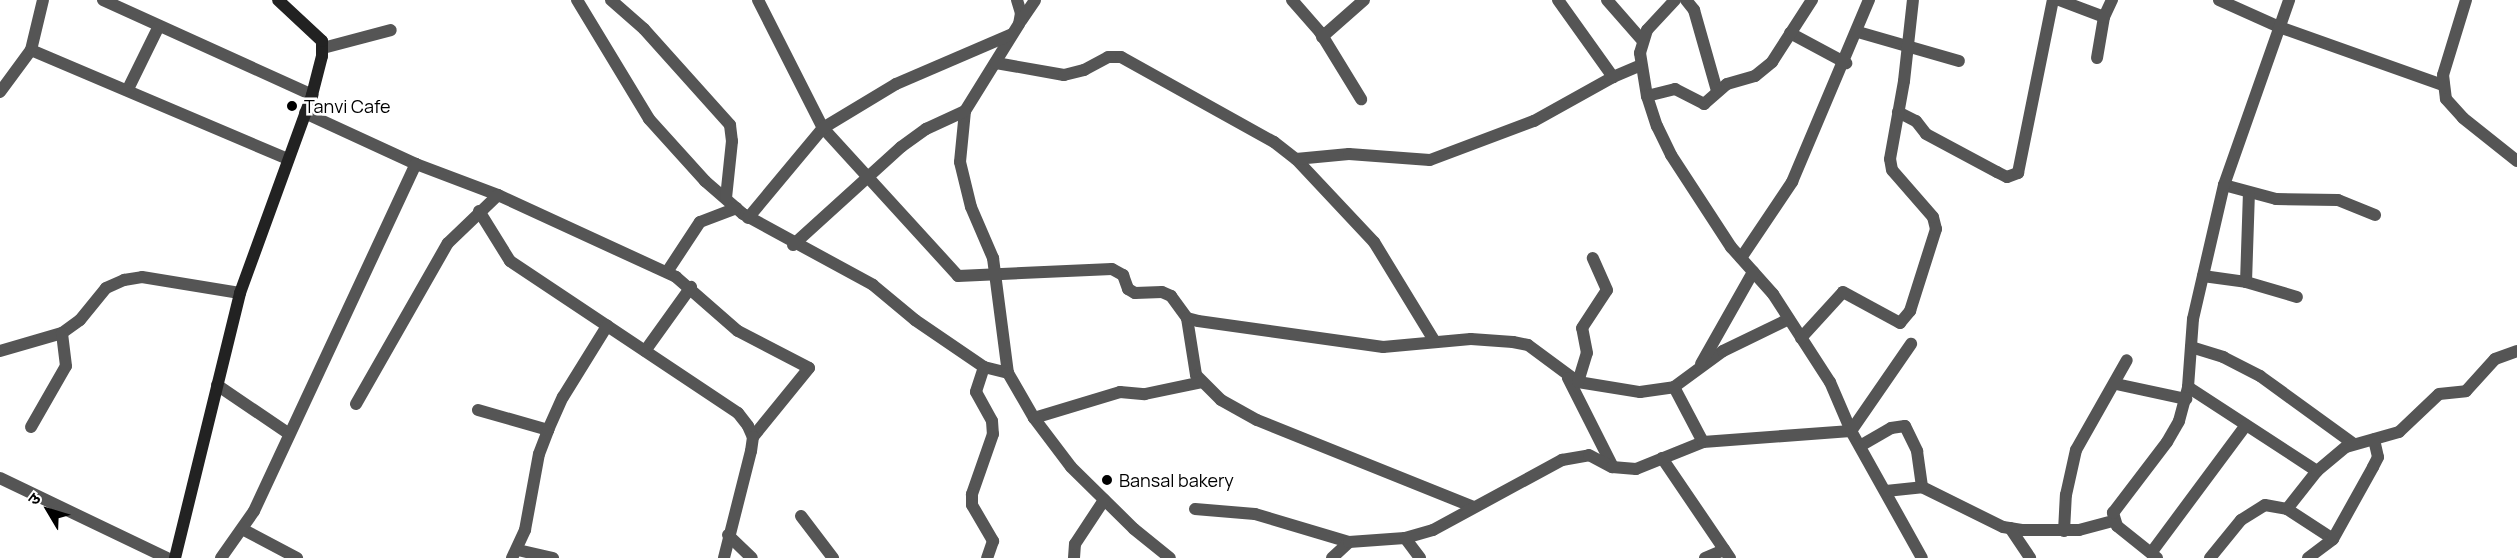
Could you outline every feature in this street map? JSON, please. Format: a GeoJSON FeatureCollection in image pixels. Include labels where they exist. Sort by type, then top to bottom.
{"type":"FeatureCollection","features":[{"type":"Feature","properties":{"kind":"street"},"geometry":{"type":"LineString","coordinates":[[0,92],[31,50],[43,0]]}},
{"type":"Feature","properties":{"kind":"street"},"geometry":{"type":"LineString","coordinates":[[103,0],[312,95]]}},
{"type":"Feature","properties":{"kind":"street"},"geometry":{"type":"LineString","coordinates":[[175,558],[240,293],[312,95],[323,48],[317,35],[278,0]]}},
{"type":"Feature","properties":{"kind":"street"},"geometry":{"type":"LineString","coordinates":[[577,0],[649,119],[705,181],[736,208],[748,218],[793,245],[873,285],[915,321],[984,367],[1008,373]]}},
{"type":"Feature","properties":{"kind":"street"},"geometry":{"type":"LineString","coordinates":[[611,0],[644,29],[730,125],[732,141],[726,198]]}},
{"type":"Feature","properties":{"kind":"street"},"geometry":{"type":"LineString","coordinates":[[758,0],[823,128],[865,178],[958,276],[969,278],[995,272],[1112,269],[1123,275],[1128,289],[1135,293],[1162,292],[1171,296],[1187,318],[1193,364],[1202,382],[1221,400],[1257,420],[1473,507]]}},
{"type":"Feature","properties":{"kind":"street"},"geometry":{"type":"LineString","coordinates":[[748,218],[823,128],[896,84],[1015,29],[1021,13],[1017,0]]}},
{"type":"Feature","properties":{"kind":"street"},"geometry":{"type":"LineString","coordinates":[[1035,0],[965,111],[961,173],[995,272],[1008,373],[1034,418],[1104,500],[1170,558]]}},
{"type":"Feature","properties":{"kind":"street"},"geometry":{"type":"LineString","coordinates":[[1292,0],[1322,37],[1361,99]]}},
{"type":"Feature","properties":{"kind":"street"},"geometry":{"type":"LineString","coordinates":[[1322,37],[1364,0]]}},
{"type":"Feature","properties":{"kind":"street"},"geometry":{"type":"LineString","coordinates":[[1558,0],[1613,77]]}},
{"type":"Feature","properties":{"kind":"street"},"geometry":{"type":"LineString","coordinates":[[1607,0],[1642,40]]}},
{"type":"Feature","properties":{"kind":"street"},"geometry":{"type":"LineString","coordinates":[[1675,0],[1642,40],[1641,65],[1647,96],[1671,155],[1741,258],[1789,319],[1830,382],[1851,431],[1922,558]]}},
{"type":"Feature","properties":{"kind":"street"},"geometry":{"type":"LineString","coordinates":[[1686,0],[1694,10],[1717,91]]}},
{"type":"Feature","properties":{"kind":"street"},"geometry":{"type":"LineString","coordinates":[[1647,96],[1675,89],[1704,104],[1717,91],[1764,71],[1812,0]]}},
{"type":"Feature","properties":{"kind":"street"},"geometry":{"type":"LineString","coordinates":[[1741,258],[1792,182],[1846,63],[1869,0]]}},
{"type":"Feature","properties":{"kind":"street"},"geometry":{"type":"LineString","coordinates":[[1801,338],[1843,292],[1892,321],[1900,323],[1910,311],[1936,229],[1933,217],[1891,165],[1913,0]]}},
{"type":"Feature","properties":{"kind":"street"},"geometry":{"type":"LineString","coordinates":[[1898,112],[1916,121],[1926,134],[1997,172],[2007,177],[2018,173],[2053,0]]}},
{"type":"Feature","properties":{"kind":"street"},"geometry":{"type":"LineString","coordinates":[[2059,0],[2104,17]]}},
{"type":"Feature","properties":{"kind":"street"},"geometry":{"type":"LineString","coordinates":[[2097,58],[2104,17],[2112,0]]}},
{"type":"Feature","properties":{"kind":"street"},"geometry":{"type":"LineString","coordinates":[[2219,0],[2279,27],[2443,86]]}},
{"type":"Feature","properties":{"kind":"street"},"geometry":{"type":"LineString","coordinates":[[2113,521],[2118,505],[2167,442],[2187,393],[2191,347],[2203,276],[2224,185],[2289,0]]}},
{"type":"Feature","properties":{"kind":"street"},"geometry":{"type":"LineString","coordinates":[[2466,0],[2443,86],[2452,108],[2517,161]]}},
{"type":"Feature","properties":{"kind":"street"},"geometry":{"type":"LineString","coordinates":[[128,88],[159,26]]}},
{"type":"Feature","properties":{"kind":"street"},"geometry":{"type":"LineString","coordinates":[[323,48],[391,30]]}},
{"type":"Feature","properties":{"kind":"street"},"geometry":{"type":"LineString","coordinates":[[1858,32],[1908,50],[1959,61]]}},
{"type":"Feature","properties":{"kind":"street"},"geometry":{"type":"LineString","coordinates":[[1790,33],[1846,63]]}},
{"type":"Feature","properties":{"kind":"street"},"geometry":{"type":"LineString","coordinates":[[31,50],[128,88],[288,159]]}},
{"type":"Feature","properties":{"kind":"street"},"geometry":{"type":"LineString","coordinates":[[996,63],[1064,75],[1084,70],[1108,57],[1121,57],[1274,142],[1296,159],[1374,242],[1435,342]]}},
{"type":"Feature","properties":{"kind":"street"},"geometry":{"type":"LineString","coordinates":[[1296,159],[1349,154],[1430,160],[1534,121],[1613,77],[1641,65]]}},
{"type":"Feature","properties":{"kind":"street"},"geometry":{"type":"LineString","coordinates":[[793,245],[865,178],[926,129],[965,111]]}},
{"type":"Feature","properties":{"kind":"street"},"geometry":{"type":"LineString","coordinates":[[305,113],[416,164],[498,195],[667,272],[691,287],[738,331],[809,368],[753,437],[724,558]]}},
{"type":"Feature","properties":{"kind":"street"},"geometry":{"type":"LineString","coordinates":[[221,558],[244,530],[416,164]]}},
{"type":"Feature","properties":{"kind":"street"},"geometry":{"type":"LineString","coordinates":[[2224,185],[2276,199],[2338,200],[2375,215]]}},
{"type":"Feature","properties":{"kind":"street"},"geometry":{"type":"LineString","coordinates":[[2246,282],[2249,193]]}},
{"type":"Feature","properties":{"kind":"street"},"geometry":{"type":"LineString","coordinates":[[356,404],[448,243],[498,195]]}},
{"type":"Feature","properties":{"kind":"street"},"geometry":{"type":"LineString","coordinates":[[667,272],[700,222],[736,208]]}},
{"type":"Feature","properties":{"kind":"street"},"geometry":{"type":"LineString","coordinates":[[479,211],[510,261],[738,413],[753,437]]}},
{"type":"Feature","properties":{"kind":"street"},"geometry":{"type":"LineString","coordinates":[[1573,380],[1587,353],[1582,328],[1607,291],[1593,258]]}},
{"type":"Feature","properties":{"kind":"street"},"geometry":{"type":"LineString","coordinates":[[1697,371],[1753,272]]}},
{"type":"Feature","properties":{"kind":"street"},"geometry":{"type":"LineString","coordinates":[[2203,276],[2246,282],[2297,297]]}},
{"type":"Feature","properties":{"kind":"street"},"geometry":{"type":"LineString","coordinates":[[0,351],[62,333],[80,320],[106,288],[124,280],[142,278],[240,293]]}},
{"type":"Feature","properties":{"kind":"street"},"geometry":{"type":"LineString","coordinates":[[645,351],[691,287]]}},
{"type":"Feature","properties":{"kind":"street"},"geometry":{"type":"LineString","coordinates":[[1187,318],[1383,347],[1471,339],[1528,345],[1573,380],[1640,392],[1674,387],[1723,351],[1789,319]]}},
{"type":"Feature","properties":{"kind":"street"},"geometry":{"type":"LineString","coordinates":[[553,558],[515,554],[548,430],[563,398],[607,326]]}},
{"type":"Feature","properties":{"kind":"street"},"geometry":{"type":"LineString","coordinates":[[31,427],[66,366],[62,333]]}},
{"type":"Feature","properties":{"kind":"street"},"geometry":{"type":"LineString","coordinates":[[1851,431],[1911,344]]}},
{"type":"Feature","properties":{"kind":"street"},"geometry":{"type":"LineString","coordinates":[[2191,347],[2252,371],[2354,444]]}},
{"type":"Feature","properties":{"kind":"street"},"geometry":{"type":"LineString","coordinates":[[2287,509],[2317,471],[2354,444],[2399,432],[2445,390],[2466,391],[2495,359],[2517,351]]}},
{"type":"Feature","properties":{"kind":"street"},"geometry":{"type":"LineString","coordinates":[[2064,531],[2066,495],[2076,450],[2116,384],[2127,360]]}},
{"type":"Feature","properties":{"kind":"street"},"geometry":{"type":"LineString","coordinates":[[984,367],[976,392],[992,421],[993,434],[972,494],[972,505],[993,541],[987,558]]}},
{"type":"Feature","properties":{"kind":"street"},"geometry":{"type":"LineString","coordinates":[[1573,380],[1612,467]]}},
{"type":"Feature","properties":{"kind":"street"},"geometry":{"type":"LineString","coordinates":[[1034,418],[1120,392],[1144,394],[1202,382]]}},
{"type":"Feature","properties":{"kind":"street"},"geometry":{"type":"LineString","coordinates":[[2116,384],[2187,393],[2246,425],[2317,471]]}},
{"type":"Feature","properties":{"kind":"street"},"geometry":{"type":"LineString","coordinates":[[217,385],[288,433]]}},
{"type":"Feature","properties":{"kind":"street"},"geometry":{"type":"LineString","coordinates":[[1674,387],[1703,442]]}},
{"type":"Feature","properties":{"kind":"street"},"geometry":{"type":"LineString","coordinates":[[478,410],[548,430]]}},
{"type":"Feature","properties":{"kind":"street"},"geometry":{"type":"LineString","coordinates":[[2113,521],[2154,555],[2246,425]]}},
{"type":"Feature","properties":{"kind":"street"},"geometry":{"type":"LineString","coordinates":[[1860,446],[1891,428],[1905,426],[1917,451],[1922,487]]}},
{"type":"Feature","properties":{"kind":"street"},"geometry":{"type":"LineString","coordinates":[[1194,509],[1255,514],[1349,542],[1405,538],[1432,530],[1562,460],[1588,455],[1612,467],[1636,469],[1703,442],[1851,431]]}},
{"type":"Feature","properties":{"kind":"street"},"geometry":{"type":"LineString","coordinates":[[2308,558],[2333,539],[2378,457],[2374,439]]}},
{"type":"Feature","properties":{"kind":"street"},"geometry":{"type":"LineString","coordinates":[[1662,458],[1727,554],[1705,558]]}},
{"type":"Feature","properties":{"kind":"street"},"geometry":{"type":"LineString","coordinates":[[0,478],[167,558]]}},
{"type":"Feature","properties":{"kind":"street"},"geometry":{"type":"LineString","coordinates":[[1886,491],[1922,487],[2010,528],[2064,531],[2113,521]]}},
{"type":"Feature","properties":{"kind":"street"},"geometry":{"type":"LineString","coordinates":[[1074,558],[1075,544],[1104,500]]}},
{"type":"Feature","properties":{"kind":"street"},"geometry":{"type":"LineString","coordinates":[[2210,558],[2251,512],[2265,505],[2287,509],[2333,539]]}},
{"type":"Feature","properties":{"kind":"street"},"geometry":{"type":"LineString","coordinates":[[801,516],[833,558]]}},
{"type":"Feature","properties":{"kind":"street"},"geometry":{"type":"LineString","coordinates":[[2010,528],[2030,558]]}},
{"type":"Feature","properties":{"kind":"street"},"geometry":{"type":"LineString","coordinates":[[244,530],[297,558]]}},
{"type":"Feature","properties":{"kind":"street"},"geometry":{"type":"LineString","coordinates":[[728,535],[752,558]]}},
{"type":"Feature","properties":{"kind":"street"},"geometry":{"type":"LineString","coordinates":[[1405,538],[1420,558]]}},
{"type":"Feature","properties":{"kind":"street"},"geometry":{"type":"LineString","coordinates":[[1332,558],[1349,542]]}},
{"type":"Feature","properties":{"kind":"place","name":"Tanvi Cafe"},"geometry":{"type":"Point","coordinates":[292,106]}},
{"type":"Feature","properties":{"kind":"place","name":"Bansal bakery"},"geometry":{"type":"Point","coordinates":[1107,480]}}]}
